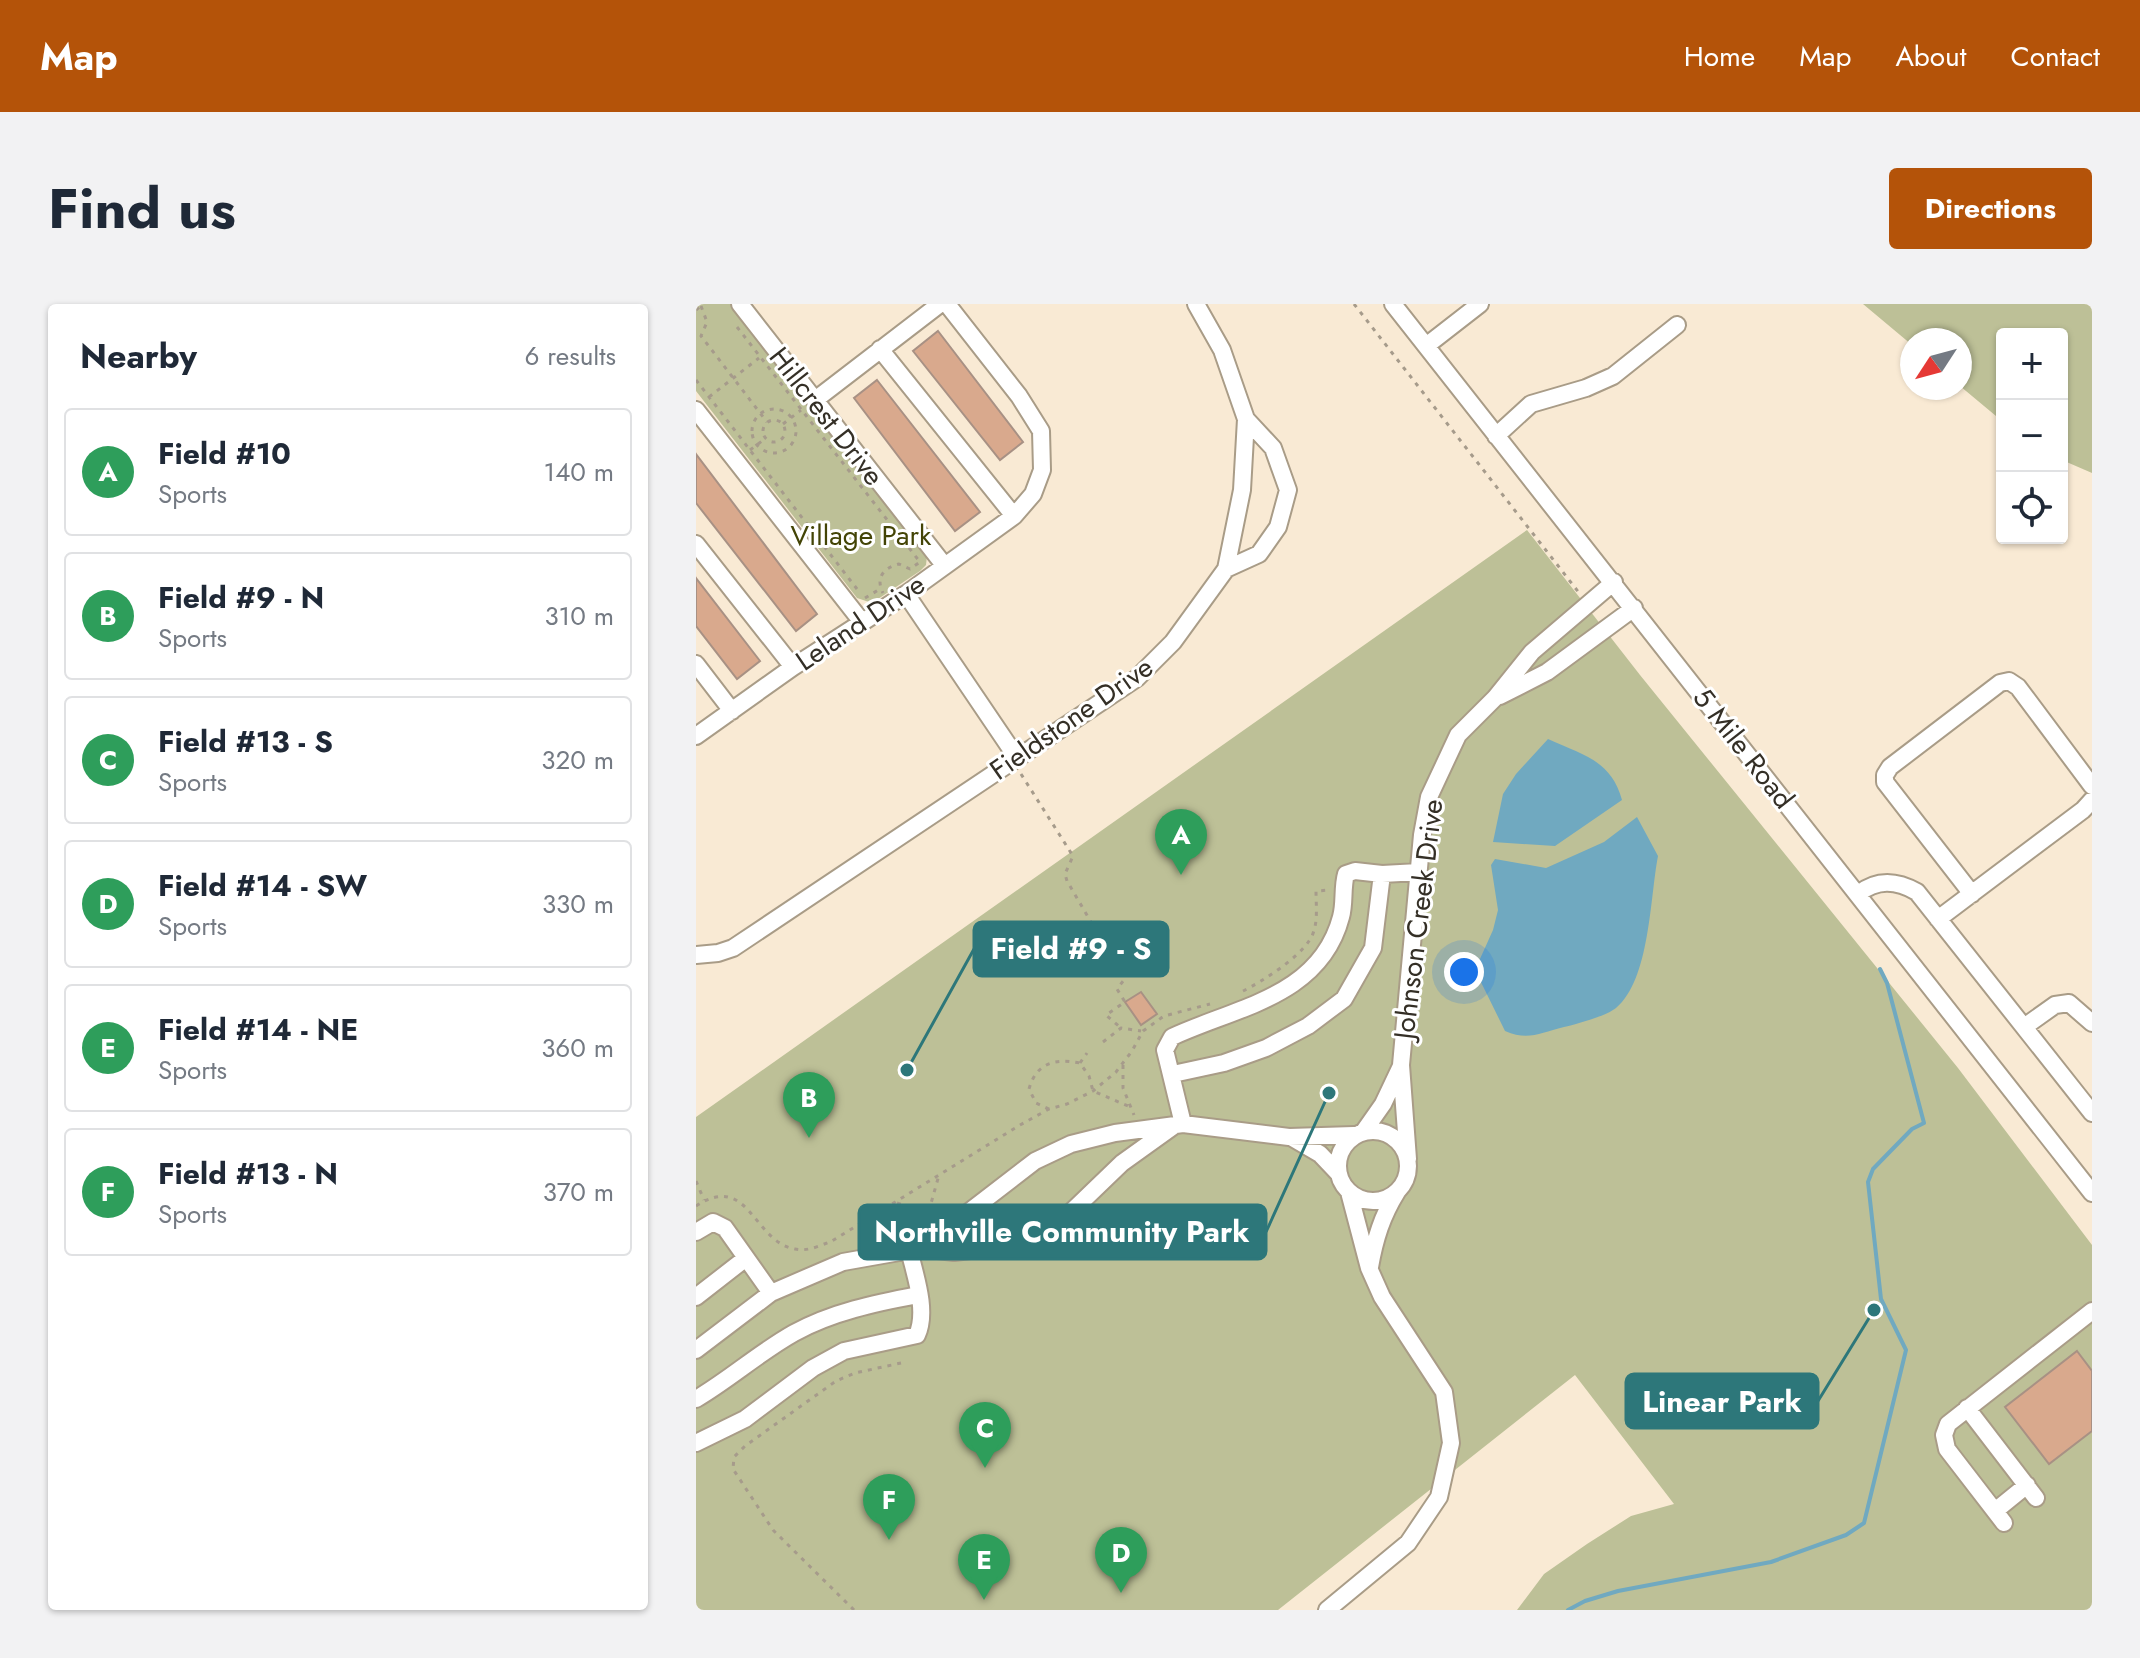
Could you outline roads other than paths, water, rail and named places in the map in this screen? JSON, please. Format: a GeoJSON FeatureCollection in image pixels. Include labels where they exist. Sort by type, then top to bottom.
{"type":"FeatureCollection","features":[{"type":"Feature","properties":{"kind":"street","name":"Hillcrest Drive"},"geometry":{"type":"LineString","coordinates":[[740,304],[808,405],[944,565]]}},
{"type":"Feature","properties":{"kind":"street"},"geometry":{"type":"LineString","coordinates":[[808,405],[940,304]]}},
{"type":"Feature","properties":{"kind":"street","name":"Leland Drive"},"geometry":{"type":"LineString","coordinates":[[696,736],[793,667],[906,594],[1014,516],[1033,494],[1042,470],[1041,431],[1019,396],[947,304]]}},
{"type":"Feature","properties":{"kind":"street","name":"Fieldstone Drive"},"geometry":{"type":"LineString","coordinates":[[696,955],[733,948],[1137,678],[1173,642],[1226,569],[1242,490],[1246,419],[1222,350],[1196,304]]}},
{"type":"Feature","properties":{"kind":"street","name":"5 Mile Road"},"geometry":{"type":"LineString","coordinates":[[1393,304],[2092,1193]]}},
{"type":"Feature","properties":{"kind":"street"},"geometry":{"type":"LineString","coordinates":[[1426,346],[1480,304]]}},
{"type":"Feature","properties":{"kind":"street"},"geometry":{"type":"LineString","coordinates":[[1496,436],[1531,404],[1586,388],[1613,376],[1677,325]]}},
{"type":"Feature","properties":{"kind":"street"},"geometry":{"type":"LineString","coordinates":[[880,349],[1014,516]]}},
{"type":"Feature","properties":{"kind":"street"},"geometry":{"type":"LineString","coordinates":[[696,410],[862,622]]}},
{"type":"Feature","properties":{"kind":"street"},"geometry":{"type":"LineString","coordinates":[[1226,569],[1259,554],[1278,527],[1288,490],[1273,448],[1246,419]]}},
{"type":"Feature","properties":{"kind":"street"},"geometry":{"type":"LineString","coordinates":[[696,544],[793,667]]}},
{"type":"Feature","properties":{"kind":"street","name":"Johnson Creek Drive"},"geometry":{"type":"LineString","coordinates":[[1408,1159],[1401,1065],[1429,797],[1458,735],[1495,698],[1532,652],[1614,582]]}},
{"type":"Feature","properties":{"kind":"street"},"geometry":{"type":"LineString","coordinates":[[906,594],[1014,760]]}},
{"type":"Feature","properties":{"kind":"street","name":"Johnson Creek Drive"},"geometry":{"type":"LineString","coordinates":[[1495,698],[1547,672],[1634,608]]}},
{"type":"Feature","properties":{"kind":"street"},"geometry":{"type":"LineString","coordinates":[[696,664],[732,711]]}},
{"type":"Feature","properties":{"kind":"street"},"geometry":{"type":"LineString","coordinates":[[1972,894],[1885,782],[1890,767],[2000,683],[2009,681],[2018,687],[2092,786]]}},
{"type":"Feature","properties":{"kind":"street"},"geometry":{"type":"LineString","coordinates":[[1938,919],[2083,810],[2092,800]]}},
{"type":"Feature","properties":{"kind":"street"},"geometry":{"type":"LineString","coordinates":[[1179,1124],[1173,1074],[1165,1050],[1172,1037],[1280,993],[1304,976],[1323,956],[1342,915],[1342,889],[1346,874],[1355,871],[1382,874],[1419,872]]}},
{"type":"Feature","properties":{"kind":"street"},"geometry":{"type":"LineString","coordinates":[[1173,1074],[1224,1063],[1266,1048],[1308,1026],[1344,999],[1373,948],[1382,874]]}},
{"type":"Feature","properties":{"kind":"street"},"geometry":{"type":"LineString","coordinates":[[1858,894],[1869,885],[1884,882],[1905,885],[1917,892],[2092,1113]]}},
{"type":"Feature","properties":{"kind":"street"},"geometry":{"type":"LineString","coordinates":[[2024,1027],[2055,1005],[2069,1003],[2092,1023]]}},
{"type":"Feature","properties":{"kind":"street","name":"Johnson Creek Drive"},"geometry":{"type":"LineString","coordinates":[[1359,1133],[1383,1104],[1401,1065]]}},
{"type":"Feature","properties":{"kind":"street"},"geometry":{"type":"LineString","coordinates":[[696,1350],[771,1293],[843,1262],[916,1249],[954,1252],[1002,1246],[1037,1233],[1069,1214],[1122,1163],[1179,1124]]}},
{"type":"Feature","properties":{"kind":"street"},"geometry":{"type":"LineString","coordinates":[[916,1249],[1035,1161],[1071,1144],[1179,1124],[1289,1137],[1387,1133],[1404,1148],[1408,1170],[1376,1233],[1369,1268]]}},
{"type":"Feature","properties":{"kind":"street"},"geometry":{"type":"LineString","coordinates":[[1338,1173],[1340,1151],[1359,1133]]}},
{"type":"Feature","properties":{"kind":"street"},"geometry":{"type":"LineString","coordinates":[[1289,1137],[1320,1154],[1338,1173],[1349,1192],[1369,1268],[1382,1297],[1444,1392],[1451,1443],[1439,1497],[1408,1543],[1327,1610]]}},
{"type":"Feature","properties":{"kind":"street"},"geometry":{"type":"LineString","coordinates":[[1349,1192],[1368,1201],[1379,1201],[1398,1190]]}},
{"type":"Feature","properties":{"kind":"street"},"geometry":{"type":"LineString","coordinates":[[696,1232],[713,1222],[725,1228],[771,1293]]}},
{"type":"Feature","properties":{"kind":"street"},"geometry":{"type":"LineString","coordinates":[[696,1443],[745,1419],[813,1368],[844,1351],[917,1335],[922,1325],[916,1249]]}},
{"type":"Feature","properties":{"kind":"street"},"geometry":{"type":"LineString","coordinates":[[696,1297],[746,1258]]}},
{"type":"Feature","properties":{"kind":"street"},"geometry":{"type":"LineString","coordinates":[[696,1399],[727,1381],[792,1334],[820,1320],[918,1295]]}},
{"type":"Feature","properties":{"kind":"street"},"geometry":{"type":"LineString","coordinates":[[1967,1408],[2032,1492],[1999,1517],[1947,1449],[1944,1435],[1948,1424],[1967,1408],[2090,1316]]}},
{"type":"Feature","properties":{"kind":"water"},"geometry":{"type":"Polygon","coordinates":[[[1548,739],[1603,767],[1611,776],[1622,800],[1555,846],[1493,842],[1503,794],[1516,774],[1548,739]]]}},
{"type":"Feature","properties":{"kind":"water"},"geometry":{"type":"Polygon","coordinates":[[[1637,817],[1658,856],[1647,937],[1636,978],[1627,995],[1616,1008],[1584,1022],[1534,1035],[1505,1031],[1475,970],[1493,930],[1498,910],[1491,865],[1495,859],[1546,868],[1604,842],[1637,817]]]}},
{"type":"Feature","properties":{"kind":"waterway"},"geometry":{"type":"LineString","coordinates":[[1568,1610],[1618,1591],[1771,1562],[1846,1535],[1864,1523],[1906,1350],[1881,1299],[1868,1182],[1873,1169],[1912,1129],[1924,1123],[1887,983],[1880,969]]}},
{"type":"Feature","properties":{"kind":"place","name":"Field #10"},"geometry":{"type":"Point","coordinates":[1181,875]}},
{"type":"Feature","properties":{"kind":"place","name":"Field #9 - S"},"geometry":{"type":"Point","coordinates":[907,1070]}},
{"type":"Feature","properties":{"kind":"place","name":"Northville Community Park"},"geometry":{"type":"Point","coordinates":[1329,1093]}},
{"type":"Feature","properties":{"kind":"place","name":"Field #9 - N"},"geometry":{"type":"Point","coordinates":[809,1138]}},
{"type":"Feature","properties":{"kind":"place","name":"Linear Park"},"geometry":{"type":"Point","coordinates":[1874,1310]}},
{"type":"Feature","properties":{"kind":"place","name":"Field #13 - S"},"geometry":{"type":"Point","coordinates":[985,1468]}},
{"type":"Feature","properties":{"kind":"place","name":"Field #13 - N"},"geometry":{"type":"Point","coordinates":[889,1540]}},
{"type":"Feature","properties":{"kind":"place","name":"Field #14 - SW"},"geometry":{"type":"Point","coordinates":[1121,1593]}},
{"type":"Feature","properties":{"kind":"place","name":"Field #14 - NE"},"geometry":{"type":"Point","coordinates":[984,1600]}},
{"type":"Feature","properties":{"kind":"park label","name":"Village Park"},"geometry":{"type":"Point","coordinates":[861,535]}}]}
